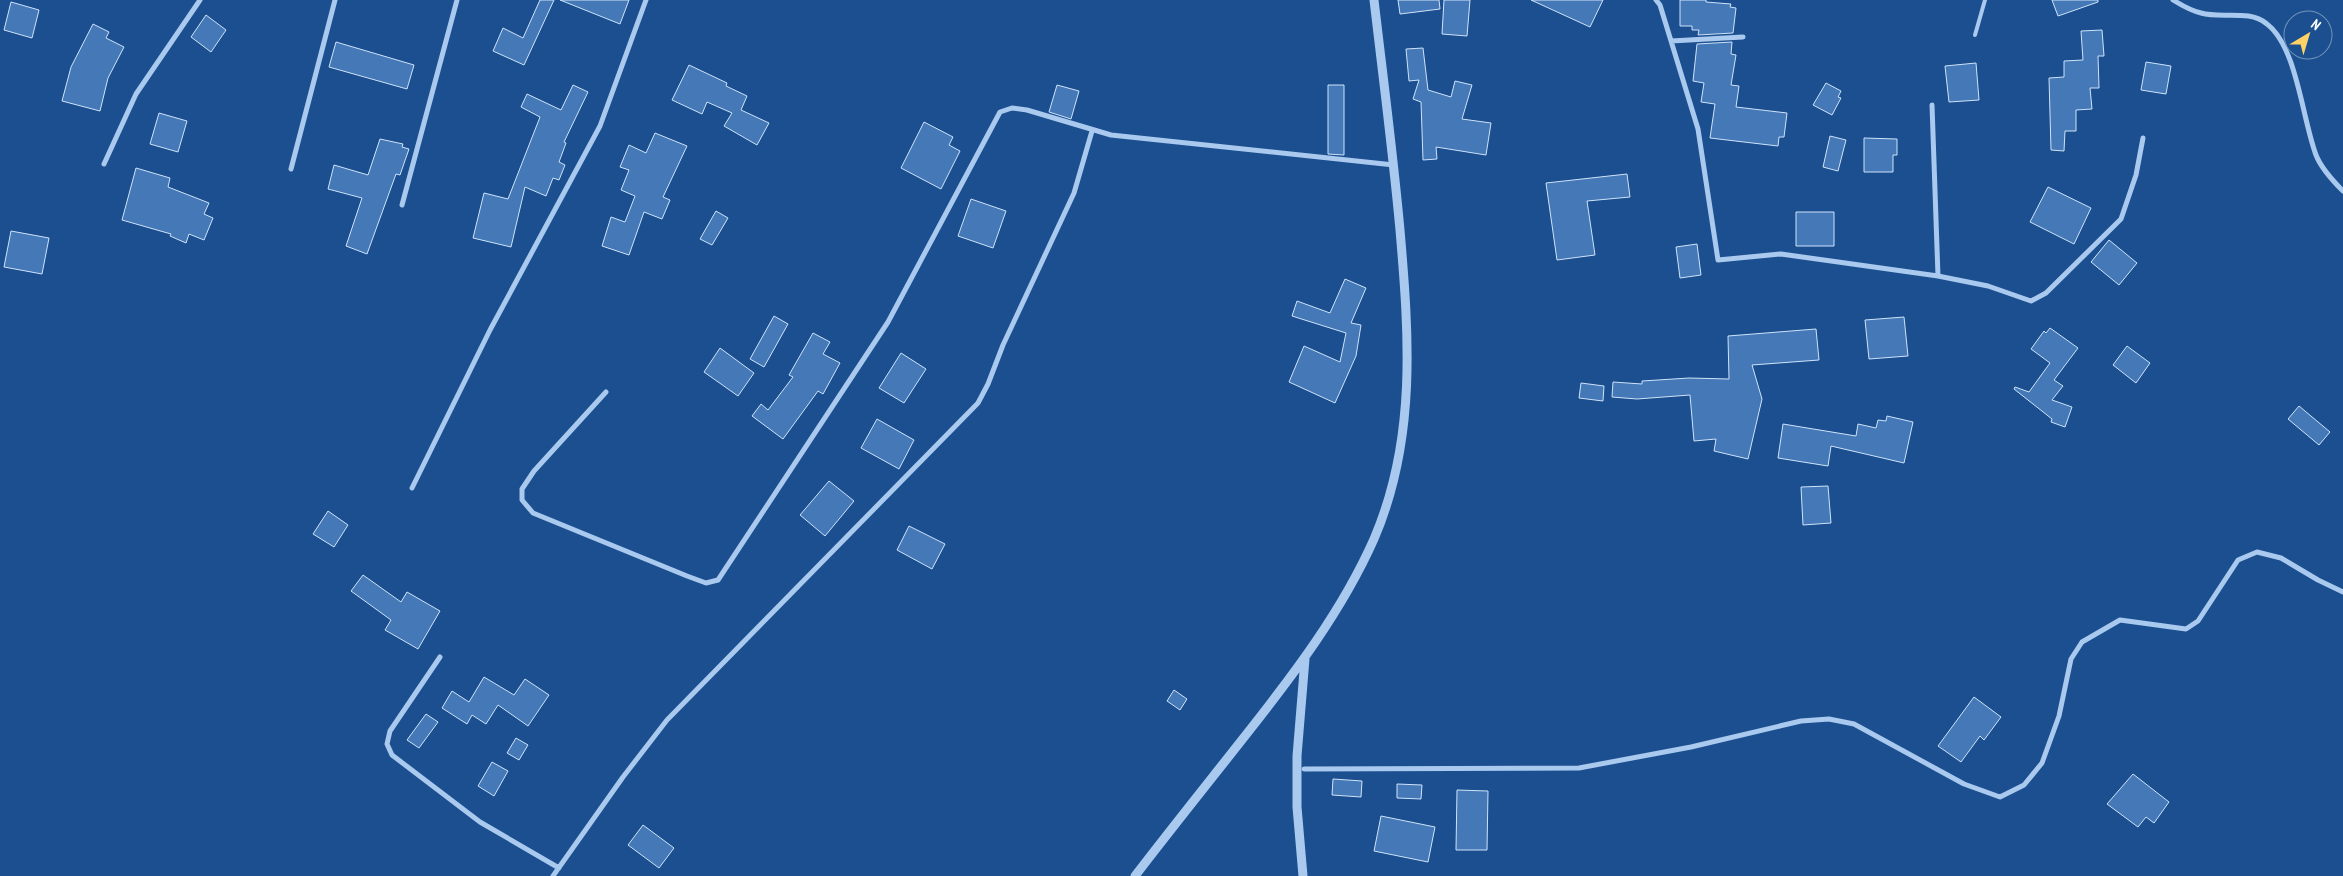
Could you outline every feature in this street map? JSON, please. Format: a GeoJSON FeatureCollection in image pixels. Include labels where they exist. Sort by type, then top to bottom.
{"type":"FeatureCollection","features":[{"type":"Feature","properties":{"kind":"street"},"geometry":{"type":"LineString","coordinates":[[104,164],[136,94],[200,0]]}},
{"type":"Feature","properties":{"kind":"street"},"geometry":{"type":"LineString","coordinates":[[291,169],[335,0]]}},
{"type":"Feature","properties":{"kind":"street"},"geometry":{"type":"LineString","coordinates":[[402,205],[457,0]]}},
{"type":"Feature","properties":{"kind":"street"},"geometry":{"type":"LineString","coordinates":[[412,488],[490,330],[600,126],[646,0]]}},
{"type":"Feature","properties":{"kind":"street"},"geometry":{"type":"LineString","coordinates":[[1135,876],[1305,659],[1342,600],[1374,538],[1392,485],[1405,428],[1408,360],[1403,266],[1394,165],[1374,0]]}},
{"type":"Feature","properties":{"kind":"street"},"geometry":{"type":"LineString","coordinates":[[1656,0],[1660,5],[1698,128],[1718,260],[1781,254],[1938,276],[1988,286],[2031,301],[2046,293],[2121,219],[2136,175],[2143,138]]}},
{"type":"Feature","properties":{"kind":"street"},"geometry":{"type":"LineString","coordinates":[[2173,0],[2200,13],[2226,17],[2251,16],[2267,23],[2282,40],[2289,57],[2307,127],[2317,157],[2332,180],[2343,192]]}},
{"type":"Feature","properties":{"kind":"street"},"geometry":{"type":"LineString","coordinates":[[1671,41],[1743,37]]}},
{"type":"Feature","properties":{"kind":"street"},"geometry":{"type":"LineString","coordinates":[[1932,105],[1938,276]]}},
{"type":"Feature","properties":{"kind":"street"},"geometry":{"type":"LineString","coordinates":[[606,392],[534,471],[522,489],[522,500],[533,513],[687,576],[706,583],[718,580],[888,322],[1000,112],[1012,108],[1027,110],[1092,131],[1111,135],[1394,165]]}},
{"type":"Feature","properties":{"kind":"street"},"geometry":{"type":"LineString","coordinates":[[553,876],[667,720],[978,403],[1074,194],[1092,131]]}},
{"type":"Feature","properties":{"kind":"street"},"geometry":{"type":"LineString","coordinates":[[1304,768],[1578,768],[1691,747],[1801,721],[1829,719],[1854,724],[1964,784],[2000,797],[2024,785],[2042,763],[2059,716],[2071,659],[2082,642],[2120,620],[2186,629],[2198,621],[2238,560],[2257,552],[2281,558],[2343,592]]}},
{"type":"Feature","properties":{"kind":"street"},"geometry":{"type":"LineString","coordinates":[[440,657],[390,732],[387,744],[392,755],[480,822],[559,868]]}},
{"type":"Feature","properties":{"kind":"street"},"geometry":{"type":"LineString","coordinates":[[1303,876],[1297,807],[1297,756],[1305,659]]}},
{"type":"Feature","properties":{"kind":"lane"},"geometry":{"type":"LineString","coordinates":[[1974,35],[1985,0]]}},
{"type":"Feature","properties":{"kind":"building"},"geometry":{"type":"Polygon","coordinates":[[[540,0],[554,0],[524,65],[493,51],[503,28],[523,38],[540,0]]]}},
{"type":"Feature","properties":{"kind":"building"},"geometry":{"type":"Polygon","coordinates":[[[560,0],[629,0],[620,24],[560,0]]]}},
{"type":"Feature","properties":{"kind":"building"},"geometry":{"type":"Polygon","coordinates":[[[1398,0],[1439,0],[1440,9],[1400,14],[1398,0]]]}},
{"type":"Feature","properties":{"kind":"building"},"geometry":{"type":"Polygon","coordinates":[[[1444,0],[1470,0],[1467,36],[1442,34],[1444,0]]]}},
{"type":"Feature","properties":{"kind":"building"},"geometry":{"type":"Polygon","coordinates":[[[1531,0],[1603,0],[1590,27],[1531,0]]]}},
{"type":"Feature","properties":{"kind":"building"},"geometry":{"type":"Polygon","coordinates":[[[1680,0],[1706,0],[1706,2],[1731,4],[1730,7],[1736,8],[1733,33],[1698,35],[1699,30],[1692,30],[1692,26],[1680,26],[1680,0]]]}},
{"type":"Feature","properties":{"kind":"building"},"geometry":{"type":"Polygon","coordinates":[[[2052,0],[2098,0],[2098,2],[2058,16],[2052,0]]]}},
{"type":"Feature","properties":{"kind":"building"},"geometry":{"type":"Polygon","coordinates":[[[11,2],[39,10],[32,38],[4,30],[11,2]]]}},
{"type":"Feature","properties":{"kind":"building"},"geometry":{"type":"Polygon","coordinates":[[[206,15],[226,30],[211,52],[191,37],[206,15]]]}},
{"type":"Feature","properties":{"kind":"building"},"geometry":{"type":"Polygon","coordinates":[[[93,24],[109,32],[106,38],[124,47],[108,78],[100,111],[62,101],[71,67],[93,24]]]}},
{"type":"Feature","properties":{"kind":"building"},"geometry":{"type":"Polygon","coordinates":[[[2102,30],[2104,56],[2098,56],[2099,88],[2090,88],[2092,109],[2076,110],[2076,131],[2065,131],[2064,151],[2051,150],[2049,78],[2064,77],[2064,61],[2083,60],[2081,31],[2102,30]]]}},
{"type":"Feature","properties":{"kind":"building"},"geometry":{"type":"Polygon","coordinates":[[[336,42],[414,65],[407,89],[329,67],[336,42]]]}},
{"type":"Feature","properties":{"kind":"building"},"geometry":{"type":"Polygon","coordinates":[[[1732,42],[1731,54],[1736,55],[1731,85],[1739,86],[1736,107],[1787,113],[1784,137],[1779,137],[1778,146],[1710,138],[1715,104],[1701,102],[1704,83],[1693,81],[1697,44],[1732,42]]]}},
{"type":"Feature","properties":{"kind":"building"},"geometry":{"type":"Polygon","coordinates":[[[1423,48],[1428,90],[1451,97],[1455,81],[1472,85],[1462,119],[1491,123],[1486,155],[1436,147],[1437,159],[1423,160],[1421,102],[1413,99],[1419,80],[1409,81],[1406,49],[1423,48]]]}},
{"type":"Feature","properties":{"kind":"building"},"geometry":{"type":"Polygon","coordinates":[[[2146,62],[2171,66],[2166,94],[2141,90],[2146,62]]]}},
{"type":"Feature","properties":{"kind":"building"},"geometry":{"type":"Polygon","coordinates":[[[1976,63],[1979,100],[1949,102],[1945,66],[1976,63]]]}},
{"type":"Feature","properties":{"kind":"building"},"geometry":{"type":"Polygon","coordinates":[[[689,65],[727,83],[726,86],[747,96],[741,110],[769,123],[757,145],[724,126],[732,113],[707,102],[702,114],[672,100],[689,65]]]}},
{"type":"Feature","properties":{"kind":"building"},"geometry":{"type":"Polygon","coordinates":[[[1826,83],[1841,91],[1838,97],[1841,98],[1832,115],[1813,105],[1826,83]]]}},
{"type":"Feature","properties":{"kind":"building"},"geometry":{"type":"Polygon","coordinates":[[[573,85],[588,92],[564,142],[566,143],[559,162],[565,165],[559,180],[553,178],[546,196],[525,187],[511,247],[473,238],[484,193],[508,199],[540,117],[521,107],[527,94],[561,110],[573,85]]]}},
{"type":"Feature","properties":{"kind":"building"},"geometry":{"type":"Polygon","coordinates":[[[1057,85],[1079,91],[1071,119],[1049,112],[1057,85]]]}},
{"type":"Feature","properties":{"kind":"building"},"geometry":{"type":"Polygon","coordinates":[[[1328,85],[1344,85],[1344,155],[1328,154],[1328,85]]]}},
{"type":"Feature","properties":{"kind":"building"},"geometry":{"type":"Polygon","coordinates":[[[159,113],[187,121],[178,152],[150,144],[159,113]]]}},
{"type":"Feature","properties":{"kind":"building"},"geometry":{"type":"Polygon","coordinates":[[[924,122],[953,137],[949,145],[960,151],[941,189],[901,168],[924,122]]]}},
{"type":"Feature","properties":{"kind":"building"},"geometry":{"type":"Polygon","coordinates":[[[655,133],[687,146],[663,197],[670,200],[662,219],[644,212],[629,255],[602,246],[611,217],[625,222],[635,196],[621,190],[629,170],[620,167],[629,145],[646,153],[655,133]]]}},
{"type":"Feature","properties":{"kind":"building"},"geometry":{"type":"Polygon","coordinates":[[[1830,136],[1846,140],[1838,171],[1823,167],[1830,136]]]}},
{"type":"Feature","properties":{"kind":"building"},"geometry":{"type":"Polygon","coordinates":[[[1864,138],[1897,139],[1897,155],[1893,155],[1893,172],[1864,172],[1864,138]]]}},
{"type":"Feature","properties":{"kind":"building"},"geometry":{"type":"Polygon","coordinates":[[[380,139],[403,144],[402,147],[409,149],[400,175],[396,174],[367,254],[346,246],[362,198],[328,189],[334,165],[368,175],[380,139]]]}},
{"type":"Feature","properties":{"kind":"building"},"geometry":{"type":"Polygon","coordinates":[[[136,168],[170,178],[168,187],[209,203],[204,214],[213,218],[204,240],[189,234],[186,243],[170,236],[171,234],[122,220],[136,168]]]}},
{"type":"Feature","properties":{"kind":"building"},"geometry":{"type":"Polygon","coordinates":[[[1627,174],[1630,197],[1587,201],[1595,255],[1557,260],[1546,183],[1627,174]]]}},
{"type":"Feature","properties":{"kind":"building"},"geometry":{"type":"Polygon","coordinates":[[[2048,187],[2091,208],[2074,244],[2030,222],[2048,187]]]}},
{"type":"Feature","properties":{"kind":"building"},"geometry":{"type":"Polygon","coordinates":[[[971,199],[1006,211],[993,248],[958,236],[971,199]]]}},
{"type":"Feature","properties":{"kind":"building"},"geometry":{"type":"Polygon","coordinates":[[[716,211],[728,218],[712,245],[700,239],[716,211]]]}},
{"type":"Feature","properties":{"kind":"building"},"geometry":{"type":"Polygon","coordinates":[[[1796,212],[1834,212],[1834,246],[1796,246],[1796,212]]]}},
{"type":"Feature","properties":{"kind":"building"},"geometry":{"type":"Polygon","coordinates":[[[11,231],[49,238],[42,274],[4,267],[11,231]]]}},
{"type":"Feature","properties":{"kind":"building"},"geometry":{"type":"Polygon","coordinates":[[[2109,240],[2137,263],[2119,285],[2091,262],[2109,240]]]}},
{"type":"Feature","properties":{"kind":"building"},"geometry":{"type":"Polygon","coordinates":[[[1697,244],[1701,275],[1680,278],[1676,247],[1697,244]]]}},
{"type":"Feature","properties":{"kind":"building"},"geometry":{"type":"Polygon","coordinates":[[[1345,279],[1366,288],[1351,323],[1361,325],[1356,356],[1335,403],[1289,382],[1304,346],[1340,362],[1346,333],[1292,316],[1297,301],[1330,313],[1345,279]]]}},
{"type":"Feature","properties":{"kind":"building"},"geometry":{"type":"Polygon","coordinates":[[[774,316],[788,324],[764,367],[750,359],[774,316]]]}},
{"type":"Feature","properties":{"kind":"building"},"geometry":{"type":"Polygon","coordinates":[[[1904,317],[1908,356],[1869,359],[1865,320],[1904,317]]]}},
{"type":"Feature","properties":{"kind":"building"},"geometry":{"type":"Polygon","coordinates":[[[2050,328],[2078,348],[2054,380],[2063,386],[2052,400],[2072,407],[2065,427],[2051,422],[2052,419],[2014,389],[2015,387],[2029,392],[2050,363],[2031,349],[2044,331],[2046,333],[2050,328]]]}},
{"type":"Feature","properties":{"kind":"building"},"geometry":{"type":"Polygon","coordinates":[[[1816,329],[1819,360],[1752,365],[1762,399],[1748,459],[1714,451],[1716,439],[1694,441],[1690,395],[1637,399],[1612,397],[1613,382],[1642,384],[1642,381],[1689,378],[1729,379],[1728,336],[1816,329]]]}},
{"type":"Feature","properties":{"kind":"building"},"geometry":{"type":"Polygon","coordinates":[[[813,333],[830,342],[823,354],[840,363],[823,394],[818,391],[783,439],[752,416],[761,404],[768,410],[793,377],[789,375],[813,333]]]}},
{"type":"Feature","properties":{"kind":"building"},"geometry":{"type":"Polygon","coordinates":[[[2127,346],[2150,363],[2136,383],[2113,365],[2127,346]]]}},
{"type":"Feature","properties":{"kind":"building"},"geometry":{"type":"Polygon","coordinates":[[[720,348],[754,373],[738,396],[704,372],[720,348]]]}},
{"type":"Feature","properties":{"kind":"building"},"geometry":{"type":"Polygon","coordinates":[[[901,353],[926,369],[904,403],[879,388],[901,353]]]}},
{"type":"Feature","properties":{"kind":"building"},"geometry":{"type":"Polygon","coordinates":[[[1581,383],[1604,386],[1603,401],[1579,398],[1581,383]]]}},
{"type":"Feature","properties":{"kind":"building"},"geometry":{"type":"Polygon","coordinates":[[[2299,406],[2330,432],[2319,445],[2288,419],[2299,406]]]}},
{"type":"Feature","properties":{"kind":"building"},"geometry":{"type":"Polygon","coordinates":[[[1887,416],[1913,422],[1904,463],[1831,446],[1828,466],[1778,458],[1783,424],[1856,436],[1858,424],[1876,428],[1878,420],[1886,421],[1887,416]]]}},
{"type":"Feature","properties":{"kind":"building"},"geometry":{"type":"Polygon","coordinates":[[[877,419],[914,440],[899,469],[861,448],[877,419]]]}},
{"type":"Feature","properties":{"kind":"building"},"geometry":{"type":"Polygon","coordinates":[[[829,481],[854,501],[825,536],[800,515],[829,481]]]}},
{"type":"Feature","properties":{"kind":"building"},"geometry":{"type":"Polygon","coordinates":[[[1828,486],[1831,523],[1803,525],[1801,487],[1828,486]]]}},
{"type":"Feature","properties":{"kind":"building"},"geometry":{"type":"Polygon","coordinates":[[[328,511],[348,525],[334,547],[313,534],[328,511]]]}},
{"type":"Feature","properties":{"kind":"building"},"geometry":{"type":"Polygon","coordinates":[[[909,526],[945,544],[932,569],[897,550],[909,526]]]}},
{"type":"Feature","properties":{"kind":"building"},"geometry":{"type":"Polygon","coordinates":[[[363,575],[401,602],[407,592],[440,611],[418,649],[385,630],[391,620],[351,591],[363,575]]]}},
{"type":"Feature","properties":{"kind":"building"},"geometry":{"type":"Polygon","coordinates":[[[484,677],[514,695],[525,679],[549,695],[528,726],[498,705],[486,724],[472,715],[467,724],[442,708],[452,691],[469,702],[484,677]]]}},
{"type":"Feature","properties":{"kind":"building"},"geometry":{"type":"Polygon","coordinates":[[[1174,690],[1187,699],[1180,710],[1167,701],[1174,690]]]}},
{"type":"Feature","properties":{"kind":"building"},"geometry":{"type":"Polygon","coordinates":[[[1974,697],[2001,717],[1984,740],[1980,736],[1961,762],[1938,746],[1974,697]]]}},
{"type":"Feature","properties":{"kind":"building"},"geometry":{"type":"Polygon","coordinates":[[[426,714],[438,722],[419,748],[407,740],[426,714]]]}},
{"type":"Feature","properties":{"kind":"building"},"geometry":{"type":"Polygon","coordinates":[[[516,738],[528,745],[519,760],[507,753],[516,738]]]}},
{"type":"Feature","properties":{"kind":"building"},"geometry":{"type":"Polygon","coordinates":[[[492,762],[508,771],[494,796],[478,786],[492,762]]]}},
{"type":"Feature","properties":{"kind":"building"},"geometry":{"type":"Polygon","coordinates":[[[2133,774],[2169,802],[2154,823],[2146,817],[2138,827],[2107,804],[2133,774]]]}},
{"type":"Feature","properties":{"kind":"building"},"geometry":{"type":"Polygon","coordinates":[[[1333,779],[1362,781],[1361,797],[1332,795],[1333,779]]]}},
{"type":"Feature","properties":{"kind":"building"},"geometry":{"type":"Polygon","coordinates":[[[1397,784],[1422,785],[1421,799],[1397,798],[1397,784]]]}},
{"type":"Feature","properties":{"kind":"building"},"geometry":{"type":"Polygon","coordinates":[[[1457,790],[1488,791],[1487,850],[1456,850],[1457,790]]]}},
{"type":"Feature","properties":{"kind":"building"},"geometry":{"type":"Polygon","coordinates":[[[1381,816],[1435,827],[1428,862],[1374,851],[1381,816]]]}},
{"type":"Feature","properties":{"kind":"building"},"geometry":{"type":"Polygon","coordinates":[[[643,825],[674,848],[659,868],[628,845],[643,825]]]}}]}
